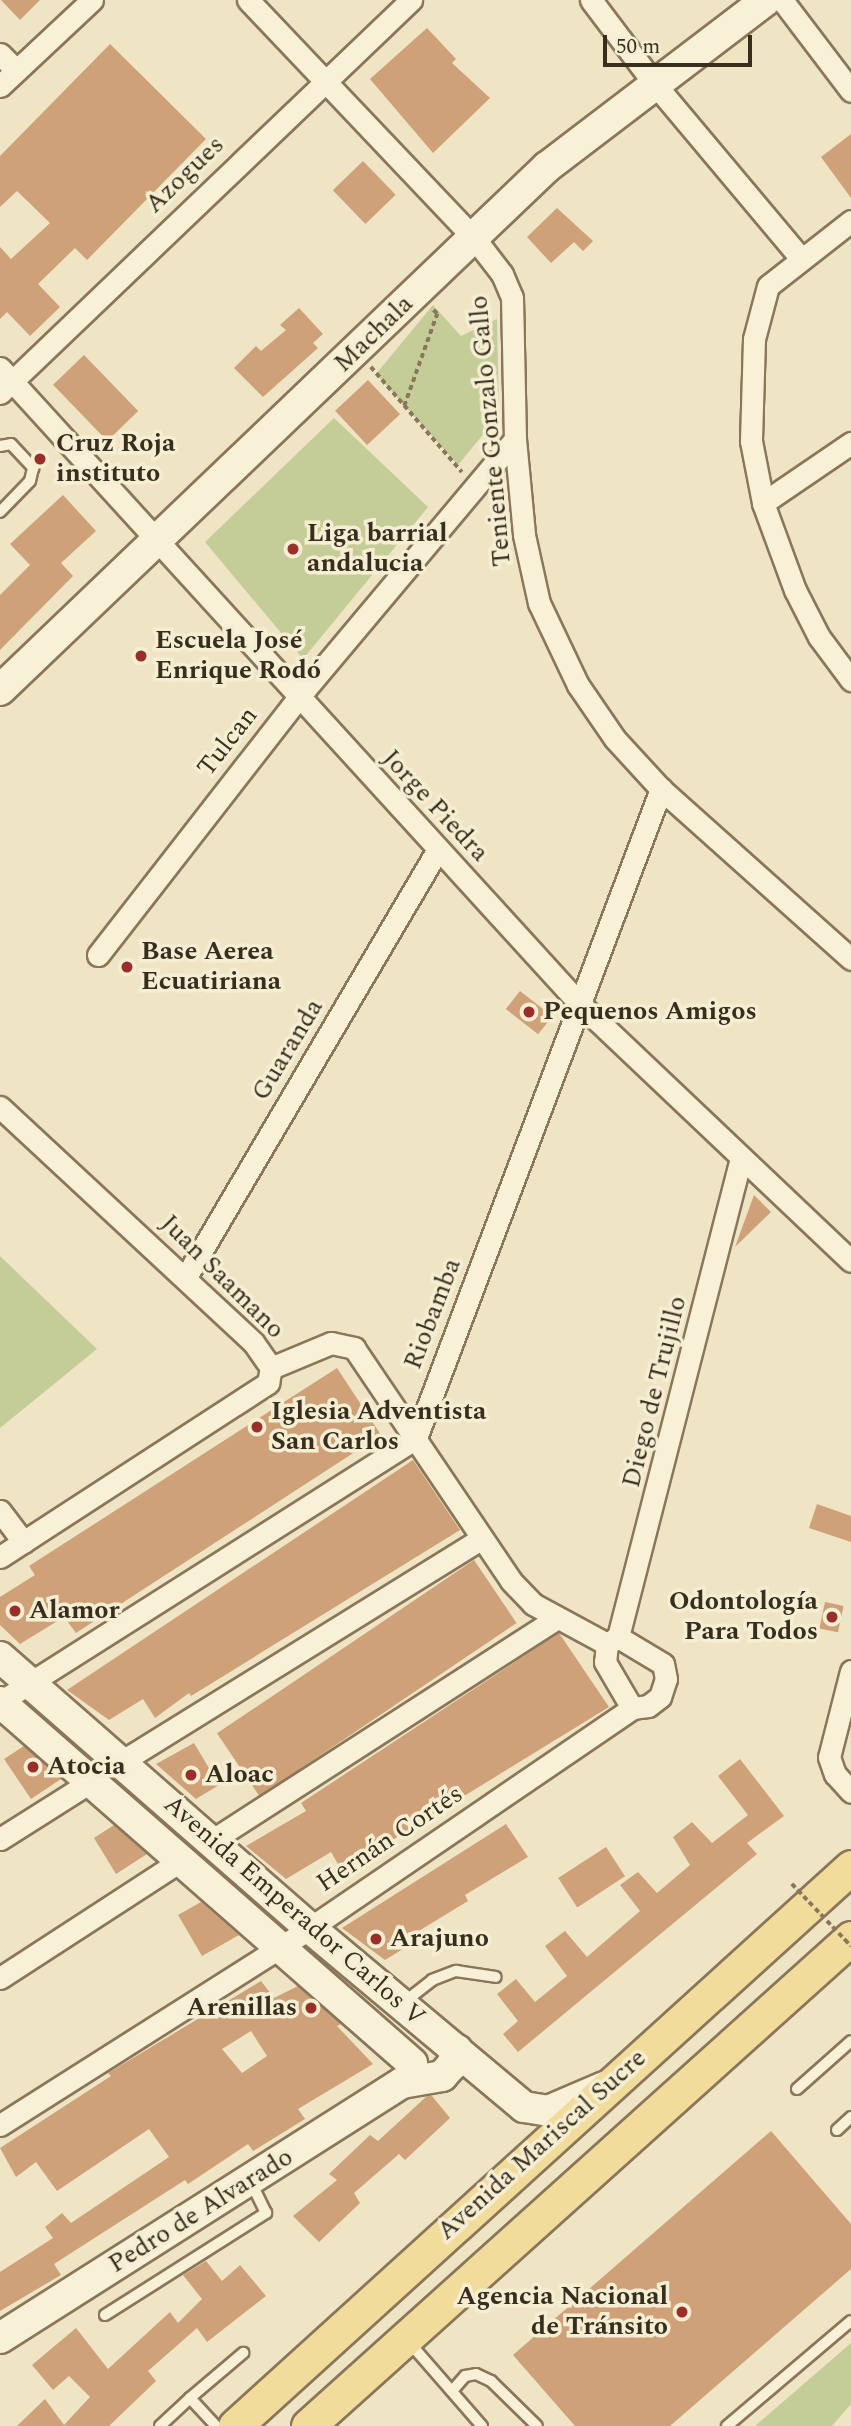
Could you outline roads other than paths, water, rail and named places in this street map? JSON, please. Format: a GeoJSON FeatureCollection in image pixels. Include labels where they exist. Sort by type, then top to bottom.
{"type":"FeatureCollection","features":[{"type":"Feature","properties":{"kind":"main road","name":"Machala"},"geometry":{"type":"LineString","coordinates":[[0,690],[475,239],[547,167],[653,82],[766,0]]}},
{"type":"Feature","properties":{"kind":"main road","name":"Avenida Emperador Carlos V"},"geometry":{"type":"LineString","coordinates":[[0,1657],[310,1928],[535,2112],[548,2111],[606,2087]]}},
{"type":"Feature","properties":{"kind":"main road","name":"Avenida Emperador Carlos V"},"geometry":{"type":"LineString","coordinates":[[0,1702],[279,1948],[407,2073]]}},
{"type":"Feature","properties":{"kind":"main road","name":"Avenida Mariscal Sucre"},"geometry":{"type":"LineString","coordinates":[[235,2426],[851,1867]]}},
{"type":"Feature","properties":{"kind":"main road","name":"Avenida Mariscal Sucre"},"geometry":{"type":"LineString","coordinates":[[308,2426],[407,2340],[851,1938]]}},
{"type":"Feature","properties":{"kind":"main road","name":"Pedro de Alvarado"},"geometry":{"type":"LineString","coordinates":[[0,2338],[249,2180],[407,2073],[442,2076],[452,2065],[451,2045]]}},
{"type":"Feature","properties":{"kind":"street"},"geometry":{"type":"LineString","coordinates":[[0,86],[92,0]]}},
{"type":"Feature","properties":{"kind":"street","name":"Teniente Gonzalo Gallo"},"geometry":{"type":"LineString","coordinates":[[248,0],[475,239],[502,274],[512,297],[515,439],[524,535],[539,603],[578,685],[615,739],[662,789],[851,959]]}},
{"type":"Feature","properties":{"kind":"street","name":"Azogues"},"geometry":{"type":"LineString","coordinates":[[4,380],[411,0]]}},
{"type":"Feature","properties":{"kind":"street"},"geometry":{"type":"LineString","coordinates":[[591,0],[653,82],[800,257]]}},
{"type":"Feature","properties":{"kind":"street"},"geometry":{"type":"LineString","coordinates":[[782,0],[851,91]]}},
{"type":"Feature","properties":{"kind":"street"},"geometry":{"type":"LineString","coordinates":[[0,54],[16,70]]}},
{"type":"Feature","properties":{"kind":"street"},"geometry":{"type":"LineString","coordinates":[[849,675],[819,637],[795,590],[763,503],[751,441],[754,338],[768,286],[800,257],[851,221]]}},
{"type":"Feature","properties":{"kind":"street","name":"Jorge Piedra"},"geometry":{"type":"LineString","coordinates":[[4,380],[580,1004],[851,1261]]}},
{"type":"Feature","properties":{"kind":"street","name":"Tulcan"},"geometry":{"type":"LineString","coordinates":[[98,955],[298,699],[515,439]]}},
{"type":"Feature","properties":{"kind":"street"},"geometry":{"type":"LineString","coordinates":[[763,503],[851,443]]}},
{"type":"Feature","properties":{"kind":"street","name":"Riobamba"},"geometry":{"type":"LineString","coordinates":[[416,1438],[662,789]]}},
{"type":"Feature","properties":{"kind":"street","name":"Guaranda"},"geometry":{"type":"LineString","coordinates":[[186,1277],[438,850]]}},
{"type":"Feature","properties":{"kind":"street","name":"Juan Saamano"},"geometry":{"type":"LineString","coordinates":[[0,1107],[186,1277],[253,1342],[271,1368],[331,1343],[347,1344],[359,1353],[480,1539],[511,1581],[533,1604],[557,1618],[612,1641]]}},
{"type":"Feature","properties":{"kind":"street","name":"Diego de Trujillo"},"geometry":{"type":"LineString","coordinates":[[612,1641],[741,1158]]}},
{"type":"Feature","properties":{"kind":"street"},"geometry":{"type":"LineString","coordinates":[[0,1557],[268,1383],[271,1368]]}},
{"type":"Feature","properties":{"kind":"street"},"geometry":{"type":"LineString","coordinates":[[0,1702],[416,1438]]}},
{"type":"Feature","properties":{"kind":"street"},"geometry":{"type":"LineString","coordinates":[[0,1511],[23,1542]]}},
{"type":"Feature","properties":{"kind":"street"},"geometry":{"type":"LineString","coordinates":[[121,1762],[480,1539]]}},
{"type":"Feature","properties":{"kind":"street"},"geometry":{"type":"LineString","coordinates":[[211,1841],[557,1618]]}},
{"type":"Feature","properties":{"kind":"street"},"geometry":{"type":"LineString","coordinates":[[612,1641],[606,1662],[632,1708]]}},
{"type":"Feature","properties":{"kind":"street","name":"Hernán Cortés"},"geometry":{"type":"LineString","coordinates":[[0,2125],[310,1928],[632,1708],[648,1706],[660,1697],[666,1679],[663,1664],[612,1641]]}},
{"type":"Feature","properties":{"kind":"street"},"geometry":{"type":"LineString","coordinates":[[850,1677],[830,1765],[851,1793]]}},
{"type":"Feature","properties":{"kind":"street"},"geometry":{"type":"LineString","coordinates":[[0,1839],[90,1782]]}},
{"type":"Feature","properties":{"kind":"street"},"geometry":{"type":"LineString","coordinates":[[0,1978],[180,1861]]}},
{"type":"Feature","properties":{"kind":"lane"},"geometry":{"type":"LineString","coordinates":[[0,446],[11,444],[33,468],[30,481],[0,512]]}},
{"type":"Feature","properties":{"kind":"lane"},"geometry":{"type":"LineString","coordinates":[[401,2004],[432,1980],[456,1971],[496,1977]]}},
{"type":"Feature","properties":{"kind":"lane"},"geometry":{"type":"LineString","coordinates":[[797,2089],[851,2041]]}},
{"type":"Feature","properties":{"kind":"lane"},"geometry":{"type":"LineString","coordinates":[[837,2130],[851,2117]]}},
{"type":"Feature","properties":{"kind":"lane"},"geometry":{"type":"LineString","coordinates":[[105,2315],[266,2214],[267,2208],[249,2180]]}},
{"type":"Feature","properties":{"kind":"lane"},"geometry":{"type":"LineString","coordinates":[[727,2426],[851,2321]]}},
{"type":"Feature","properties":{"kind":"lane"},"geometry":{"type":"LineString","coordinates":[[407,2340],[482,2426]]}},
{"type":"Feature","properties":{"kind":"lane"},"geometry":{"type":"LineString","coordinates":[[160,2426],[243,2353]]}},
{"type":"Feature","properties":{"kind":"lane"},"geometry":{"type":"LineString","coordinates":[[452,2391],[466,2376],[477,2374],[491,2382],[537,2426]]}},
{"type":"Feature","properties":{"kind":"lane"},"geometry":{"type":"LineString","coordinates":[[190,2399],[216,2426]]}},
{"type":"Feature","properties":{"kind":"place","name":"Cruz Roja instituto"},"geometry":{"type":"Point","coordinates":[40,459]}},
{"type":"Feature","properties":{"kind":"place","name":"Liga barrial andalucia"},"geometry":{"type":"Point","coordinates":[293,549]}},
{"type":"Feature","properties":{"kind":"place","name":"Escuela José Enrique Rodó"},"geometry":{"type":"Point","coordinates":[141,656]}},
{"type":"Feature","properties":{"kind":"place","name":"Base Aerea Ecuatiriana"},"geometry":{"type":"Point","coordinates":[127,967]}},
{"type":"Feature","properties":{"kind":"place","name":"Pequenos Amigos"},"geometry":{"type":"Point","coordinates":[529,1012]}},
{"type":"Feature","properties":{"kind":"place","name":"Iglesia Adventista San Carlos"},"geometry":{"type":"Point","coordinates":[257,1427]}},
{"type":"Feature","properties":{"kind":"place","name":"Alamor"},"geometry":{"type":"Point","coordinates":[15,1611]}},
{"type":"Feature","properties":{"kind":"place","name":"Odontología Para Todos"},"geometry":{"type":"Point","coordinates":[832,1617]}},
{"type":"Feature","properties":{"kind":"place","name":"Atocia"},"geometry":{"type":"Point","coordinates":[33,1767]}},
{"type":"Feature","properties":{"kind":"place","name":"Aloac"},"geometry":{"type":"Point","coordinates":[191,1775]}},
{"type":"Feature","properties":{"kind":"place","name":"Arajuno"},"geometry":{"type":"Point","coordinates":[376,1939]}},
{"type":"Feature","properties":{"kind":"place","name":"Arenillas"},"geometry":{"type":"Point","coordinates":[311,2008]}},
{"type":"Feature","properties":{"kind":"place","name":"Agencia Nacional de Tránsito"},"geometry":{"type":"Point","coordinates":[682,2312]}}]}
